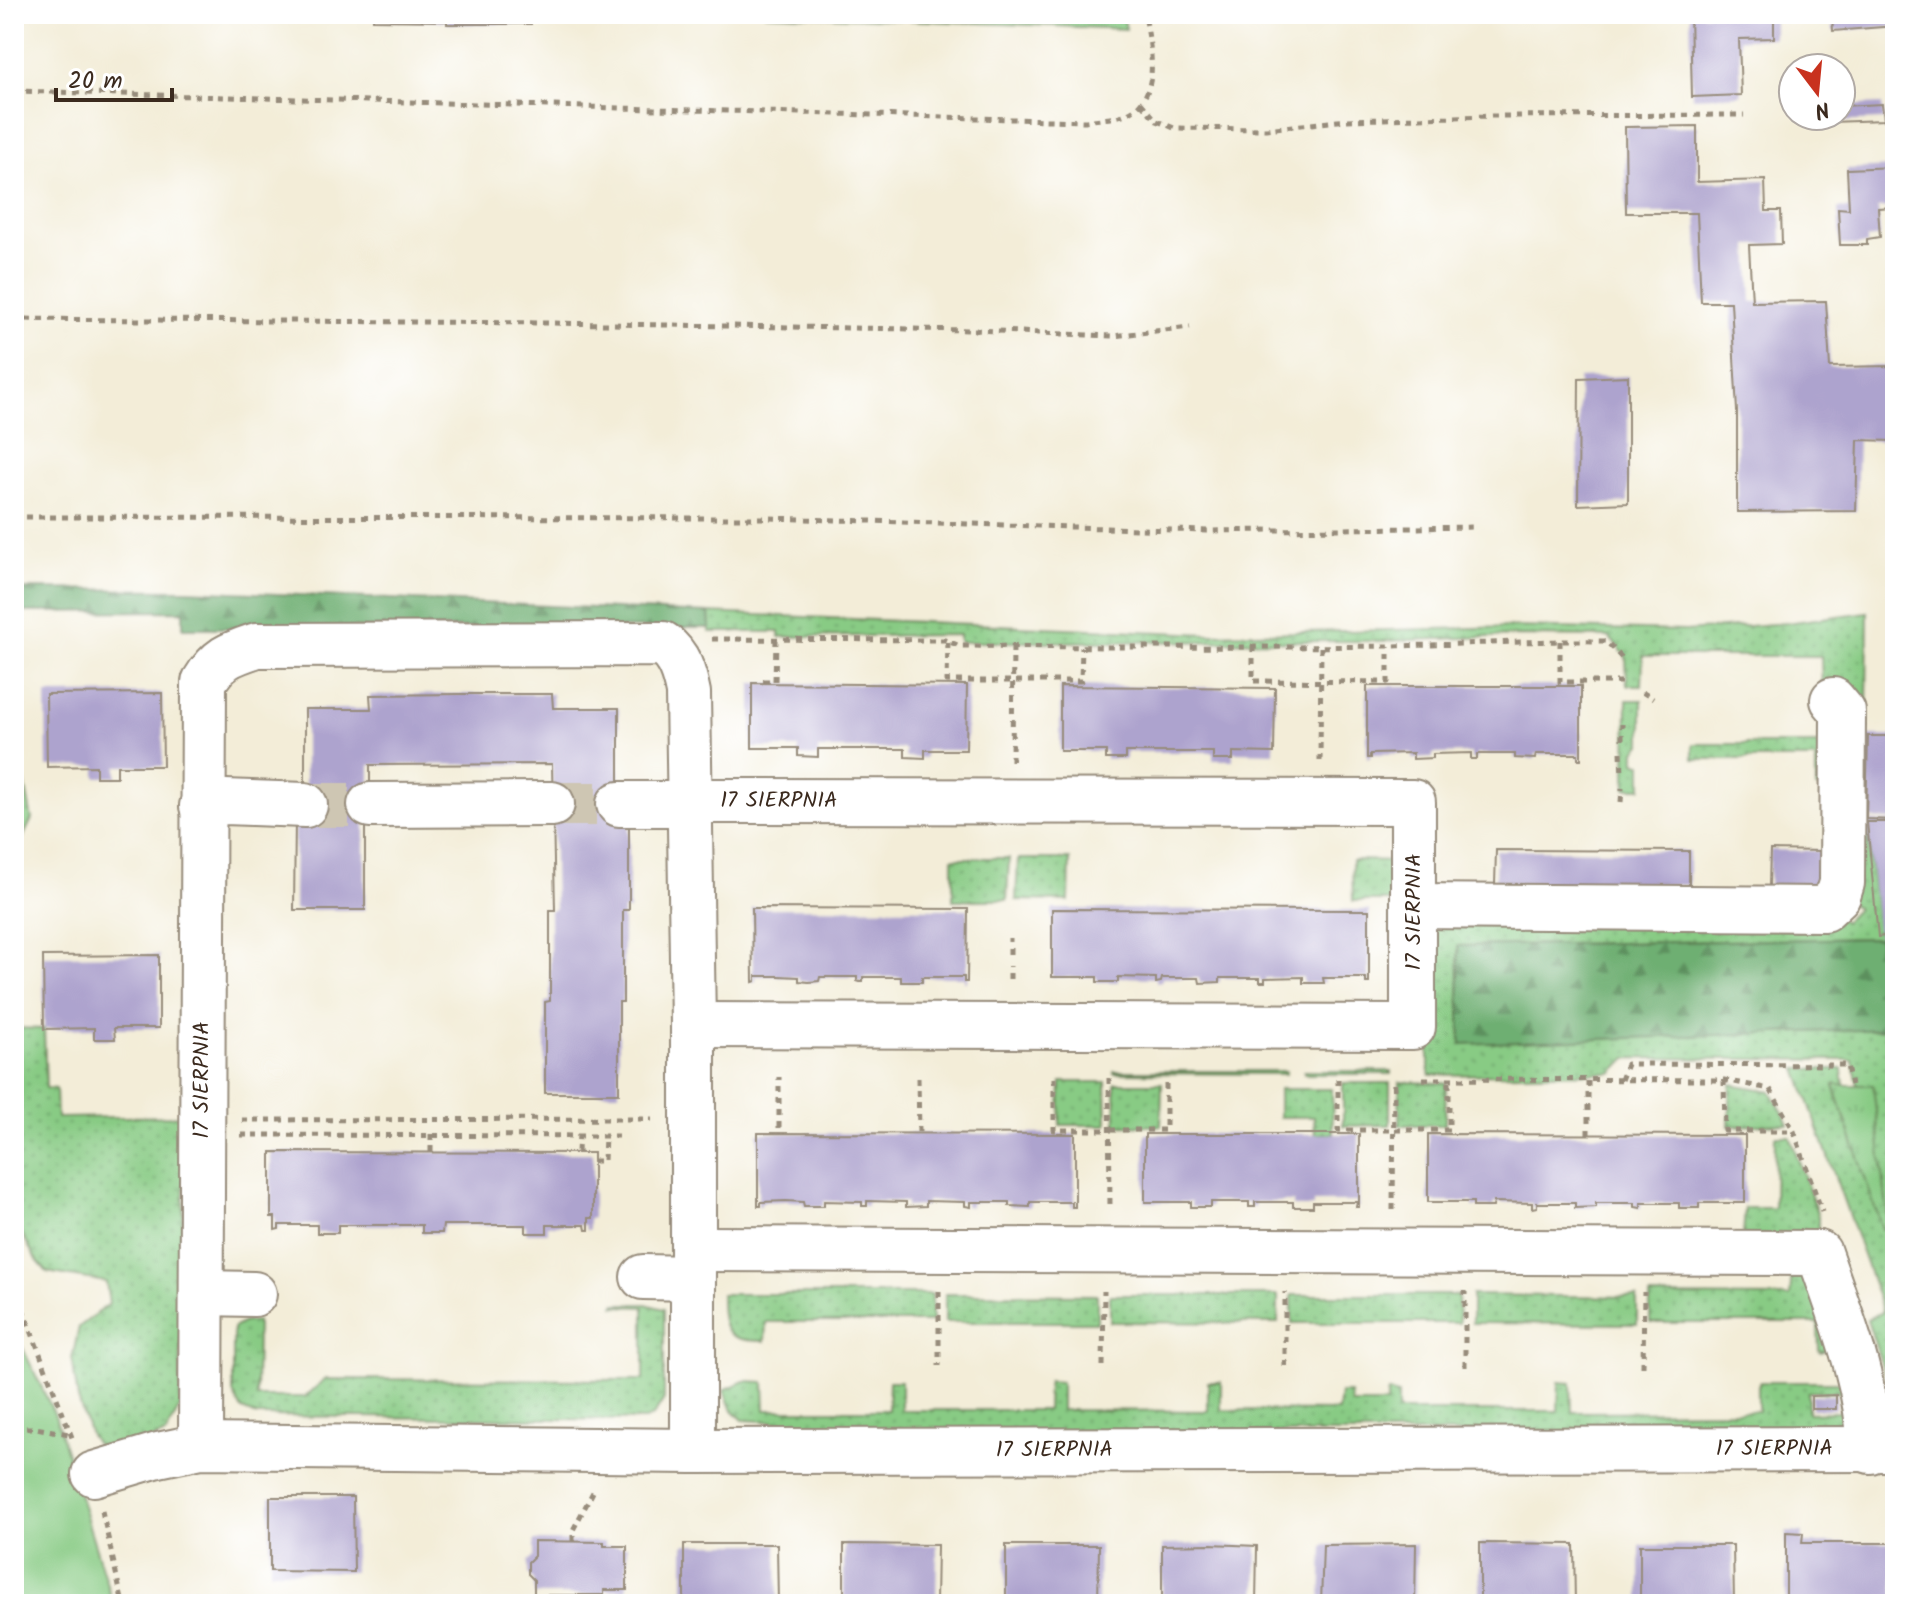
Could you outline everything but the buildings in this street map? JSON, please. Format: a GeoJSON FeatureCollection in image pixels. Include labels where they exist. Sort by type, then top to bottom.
{"type":"FeatureCollection","features":[{"type":"Feature","properties":{"kind":"street","name":"17 SIERPNIA"},"geometry":{"type":"LineString","coordinates":[[201,1446],[204,682],[216,662],[257,645],[663,644],[673,652],[680,664],[688,693],[693,1025],[693,1451]]}},
{"type":"Feature","properties":{"kind":"street"},"geometry":{"type":"LineString","coordinates":[[1413,906],[1824,909],[1838,896],[1842,883],[1843,712],[1833,700]]}},
{"type":"Feature","properties":{"kind":"street","name":"17 SIERPNIA"},"geometry":{"type":"LineString","coordinates":[[688,804],[710,801],[1413,802],[1413,1027],[693,1025]]}},
{"type":"Feature","properties":{"kind":"street"},"geometry":{"type":"LineString","coordinates":[[202,806],[225,802],[305,805]]}},
{"type":"Feature","properties":{"kind":"street"},"geometry":{"type":"LineString","coordinates":[[370,805],[552,804]]}},
{"type":"Feature","properties":{"kind":"street"},"geometry":{"type":"LineString","coordinates":[[619,804],[688,804]]}},
{"type":"Feature","properties":{"kind":"street"},"geometry":{"type":"LineString","coordinates":[[643,1277],[693,1263],[1819,1253],[1855,1359],[1869,1427],[1882,1450]]}},
{"type":"Feature","properties":{"kind":"street"},"geometry":{"type":"LineString","coordinates":[[203,1293],[254,1294]]}},
{"type":"Feature","properties":{"kind":"street","name":"17 SIERPNIA"},"geometry":{"type":"LineString","coordinates":[[94,1474],[201,1446],[693,1451],[1882,1450]]}},
{"type":"Feature","properties":{"kind":"path"},"geometry":{"type":"LineString","coordinates":[[14,91],[1085,121],[1123,115],[1141,103],[1150,85],[1152,60],[1145,14]]}},
{"type":"Feature","properties":{"kind":"path"},"geometry":{"type":"LineString","coordinates":[[1141,103],[1157,121],[1174,128],[1266,129],[1347,120],[1492,116],[1744,115]]}},
{"type":"Feature","properties":{"kind":"path"},"geometry":{"type":"LineString","coordinates":[[14,319],[547,323],[972,330],[1113,336],[1190,327]]}},
{"type":"Feature","properties":{"kind":"path"},"geometry":{"type":"LineString","coordinates":[[14,517],[768,518],[1207,531],[1477,527]]}},
{"type":"Feature","properties":{"kind":"path"},"geometry":{"type":"LineString","coordinates":[[709,639],[1082,647],[1388,646],[1560,640],[1606,641],[1622,658]]}},
{"type":"Feature","properties":{"kind":"path"},"geometry":{"type":"LineString","coordinates":[[763,681],[775,681],[776,640]]}},
{"type":"Feature","properties":{"kind":"path"},"geometry":{"type":"LineString","coordinates":[[1560,640],[1560,682],[1622,682]]}},
{"type":"Feature","properties":{"kind":"path"},"geometry":{"type":"LineString","coordinates":[[948,642],[947,681],[1081,681],[1082,647]]}},
{"type":"Feature","properties":{"kind":"path"},"geometry":{"type":"LineString","coordinates":[[1012,751],[1013,646]]}},
{"type":"Feature","properties":{"kind":"path"},"geometry":{"type":"LineString","coordinates":[[1253,646],[1253,681],[1388,682],[1388,646]]}},
{"type":"Feature","properties":{"kind":"path"},"geometry":{"type":"LineString","coordinates":[[1320,753],[1321,646]]}},
{"type":"Feature","properties":{"kind":"path"},"geometry":{"type":"LineString","coordinates":[[1642,692],[1653,699]]}},
{"type":"Feature","properties":{"kind":"path"},"geometry":{"type":"LineString","coordinates":[[1622,724],[1622,740]]}},
{"type":"Feature","properties":{"kind":"path"},"geometry":{"type":"LineString","coordinates":[[1621,752],[1622,776]]}},
{"type":"Feature","properties":{"kind":"path"},"geometry":{"type":"LineString","coordinates":[[1621,802],[1622,788]]}},
{"type":"Feature","properties":{"kind":"path"},"geometry":{"type":"LineString","coordinates":[[1010,938],[1010,954]]}},
{"type":"Feature","properties":{"kind":"path"},"geometry":{"type":"LineString","coordinates":[[1010,966],[1010,979]]}},
{"type":"Feature","properties":{"kind":"path"},"geometry":{"type":"LineString","coordinates":[[1621,1080],[1627,1064],[1847,1065],[1851,1085]]}},
{"type":"Feature","properties":{"kind":"path"},"geometry":{"type":"LineString","coordinates":[[779,1077],[779,1128]]}},
{"type":"Feature","properties":{"kind":"path"},"geometry":{"type":"LineString","coordinates":[[918,1078],[919,1133]]}},
{"type":"Feature","properties":{"kind":"path"},"geometry":{"type":"LineString","coordinates":[[1054,1078],[1054,1130],[1166,1130],[1166,1078]]}},
{"type":"Feature","properties":{"kind":"path"},"geometry":{"type":"LineString","coordinates":[[1109,1078],[1110,1200]]}},
{"type":"Feature","properties":{"kind":"path"},"geometry":{"type":"LineString","coordinates":[[1338,1079],[1338,1130],[1393,1131],[1449,1130],[1449,1079]]}},
{"type":"Feature","properties":{"kind":"path"},"geometry":{"type":"LineString","coordinates":[[1393,1206],[1394,1079]]}},
{"type":"Feature","properties":{"kind":"path"},"geometry":{"type":"LineString","coordinates":[[1423,1079],[1724,1080],[1770,1089],[1794,1131],[1822,1213]]}},
{"type":"Feature","properties":{"kind":"path"},"geometry":{"type":"LineString","coordinates":[[1588,1079],[1588,1135]]}},
{"type":"Feature","properties":{"kind":"path"},"geometry":{"type":"LineString","coordinates":[[1724,1080],[1725,1131],[1794,1131]]}},
{"type":"Feature","properties":{"kind":"path"},"geometry":{"type":"LineString","coordinates":[[227,1120],[654,1119]]}},
{"type":"Feature","properties":{"kind":"path"},"geometry":{"type":"LineString","coordinates":[[431,1134],[431,1152]]}},
{"type":"Feature","properties":{"kind":"path"},"geometry":{"type":"LineString","coordinates":[[578,1152],[579,1134]]}},
{"type":"Feature","properties":{"kind":"path"},"geometry":{"type":"LineString","coordinates":[[228,1135],[618,1136]]}},
{"type":"Feature","properties":{"kind":"path"},"geometry":{"type":"LineString","coordinates":[[593,1161],[604,1161],[605,1135]]}},
{"type":"Feature","properties":{"kind":"path"},"geometry":{"type":"LineString","coordinates":[[939,1279],[939,1366]]}},
{"type":"Feature","properties":{"kind":"path"},"geometry":{"type":"LineString","coordinates":[[1103,1366],[1104,1280]]}},
{"type":"Feature","properties":{"kind":"path"},"geometry":{"type":"LineString","coordinates":[[1285,1280],[1285,1366]]}},
{"type":"Feature","properties":{"kind":"path"},"geometry":{"type":"LineString","coordinates":[[1465,1281],[1465,1367]]}},
{"type":"Feature","properties":{"kind":"path"},"geometry":{"type":"LineString","coordinates":[[1643,1367],[1644,1300]]}},
{"type":"Feature","properties":{"kind":"path"},"geometry":{"type":"LineString","coordinates":[[14,1428],[69,1434]]}},
{"type":"Feature","properties":{"kind":"path"},"geometry":{"type":"LineString","coordinates":[[573,1541],[573,1530],[599,1480]]}},
{"type":"Feature","properties":{"kind":"green space"},"geometry":{"type":"Polygon","coordinates":[[[764,14],[1123,14],[1126,29],[764,14]]]}},
{"type":"Feature","properties":{"kind":"green space"},"geometry":{"type":"Polygon","coordinates":[[[14,589],[186,590],[709,613],[710,628],[183,628],[183,611],[14,612],[14,589]]]}},
{"type":"Feature","properties":{"kind":"green space"},"geometry":{"type":"Polygon","coordinates":[[[1868,612],[1866,822],[1879,938],[1458,946],[1461,1043],[1889,1029],[1895,1096],[1895,1390],[1888,1385],[1867,1319],[1883,1312],[1797,1069],[1842,1069],[1844,1085],[1834,1086],[1883,1229],[1873,1085],[1858,1085],[1853,1060],[1627,1058],[1612,1073],[1430,1075],[1429,1071],[1429,935],[1441,923],[1836,916],[1844,922],[1857,909],[1849,902],[1821,656],[1643,656],[1642,685],[1627,685],[1626,656],[1609,637],[959,642],[959,635],[779,637],[779,632],[710,632],[709,613],[1210,634],[1517,627],[1686,631],[1786,623],[1868,612]]]}},
{"type":"Feature","properties":{"kind":"green space"},"geometry":{"type":"Polygon","coordinates":[[[1627,700],[1642,700],[1642,744],[1635,751],[1635,762],[1642,763],[1642,788],[1626,788],[1627,700]]]}},
{"type":"Feature","properties":{"kind":"green space"},"geometry":{"type":"Polygon","coordinates":[[[14,728],[32,819],[14,856],[14,728]]]}},
{"type":"Feature","properties":{"kind":"green space"},"geometry":{"type":"Polygon","coordinates":[[[1693,744],[1821,744],[1825,788],[1816,788],[1816,759],[1693,759],[1693,744]]]}},
{"type":"Feature","properties":{"kind":"green space"},"geometry":{"type":"Polygon","coordinates":[[[953,858],[1009,858],[1007,900],[953,900],[953,858]]]}},
{"type":"Feature","properties":{"kind":"green space"},"geometry":{"type":"Polygon","coordinates":[[[1018,859],[1070,859],[1069,901],[1016,900],[1018,859]]]}},
{"type":"Feature","properties":{"kind":"green space"},"geometry":{"type":"Polygon","coordinates":[[[1352,860],[1398,861],[1399,901],[1353,901],[1352,860]]]}},
{"type":"Feature","properties":{"kind":"green space"},"geometry":{"type":"Polygon","coordinates":[[[1879,938],[1889,1029],[1461,1044],[1458,946],[1879,938]]]}},
{"type":"Feature","properties":{"kind":"green space"},"geometry":{"type":"Polygon","coordinates":[[[14,1028],[44,1029],[46,1088],[56,1089],[57,1118],[185,1116],[180,1407],[166,1434],[114,1455],[99,1449],[90,1435],[78,1399],[72,1359],[79,1327],[109,1304],[106,1282],[47,1272],[35,1258],[14,1219],[14,1028]]]}},
{"type":"Feature","properties":{"kind":"green space"},"geometry":{"type":"Polygon","coordinates":[[[1286,1071],[1286,1074],[1114,1073],[1286,1071]]]}},
{"type":"Feature","properties":{"kind":"green space"},"geometry":{"type":"Polygon","coordinates":[[[1304,1071],[1391,1071],[1391,1074],[1304,1074],[1304,1071]]]}},
{"type":"Feature","properties":{"kind":"green space"},"geometry":{"type":"Polygon","coordinates":[[[1061,1082],[1106,1082],[1107,1125],[1060,1125],[1061,1082]]]}},
{"type":"Feature","properties":{"kind":"green space"},"geometry":{"type":"Polygon","coordinates":[[[1400,1082],[1446,1083],[1445,1125],[1399,1125],[1400,1082]]]}},
{"type":"Feature","properties":{"kind":"green space"},"geometry":{"type":"Polygon","coordinates":[[[1115,1083],[1162,1083],[1161,1126],[1116,1125],[1115,1083]]]}},
{"type":"Feature","properties":{"kind":"green space"},"geometry":{"type":"Polygon","coordinates":[[[1343,1083],[1390,1083],[1390,1125],[1343,1126],[1343,1083]]]}},
{"type":"Feature","properties":{"kind":"green space"},"geometry":{"type":"Polygon","coordinates":[[[1731,1084],[1771,1091],[1789,1124],[1729,1126],[1731,1084]]]}},
{"type":"Feature","properties":{"kind":"green space"},"geometry":{"type":"Polygon","coordinates":[[[1834,1085],[1873,1085],[1889,1228],[1882,1229],[1834,1085]]]}},
{"type":"Feature","properties":{"kind":"green space"},"geometry":{"type":"Polygon","coordinates":[[[1279,1089],[1332,1089],[1333,1134],[1315,1134],[1314,1117],[1279,1117],[1279,1089]]]}},
{"type":"Feature","properties":{"kind":"green space"},"geometry":{"type":"Polygon","coordinates":[[[1775,1136],[1790,1136],[1818,1216],[1818,1237],[1743,1236],[1745,1208],[1774,1208],[1775,1136]]]}},
{"type":"Feature","properties":{"kind":"green space"},"geometry":{"type":"Polygon","coordinates":[[[1792,1271],[1810,1281],[1830,1348],[1821,1352],[1818,1323],[1650,1323],[1650,1296],[1790,1297],[1792,1271]]]}},
{"type":"Feature","properties":{"kind":"green space"},"geometry":{"type":"Polygon","coordinates":[[[721,1294],[932,1294],[932,1322],[766,1322],[765,1341],[752,1341],[734,1336],[724,1326],[721,1294]]]}},
{"type":"Feature","properties":{"kind":"green space"},"geometry":{"type":"Polygon","coordinates":[[[945,1294],[1097,1295],[1097,1322],[945,1322],[945,1294]]]}},
{"type":"Feature","properties":{"kind":"green space"},"geometry":{"type":"Polygon","coordinates":[[[1110,1295],[1278,1295],[1278,1323],[1110,1322],[1110,1295]]]}},
{"type":"Feature","properties":{"kind":"green space"},"geometry":{"type":"Polygon","coordinates":[[[1292,1295],[1458,1295],[1459,1323],[1292,1323],[1292,1295]]]}},
{"type":"Feature","properties":{"kind":"green space"},"geometry":{"type":"Polygon","coordinates":[[[1472,1295],[1637,1297],[1637,1324],[1472,1323],[1472,1295]]]}},
{"type":"Feature","properties":{"kind":"green space"},"geometry":{"type":"Polygon","coordinates":[[[615,1304],[646,1304],[664,1309],[664,1399],[654,1415],[646,1420],[256,1416],[242,1410],[233,1393],[233,1328],[244,1322],[257,1321],[256,1397],[305,1397],[325,1379],[644,1380],[644,1307],[615,1304]]]}},
{"type":"Feature","properties":{"kind":"green space"},"geometry":{"type":"Polygon","coordinates":[[[14,1330],[55,1415],[113,1604],[14,1604],[14,1330]]]}},
{"type":"Feature","properties":{"kind":"green space"},"geometry":{"type":"Polygon","coordinates":[[[744,1381],[764,1382],[765,1410],[888,1410],[889,1381],[901,1381],[901,1410],[1047,1410],[1048,1381],[1061,1382],[1061,1410],[1208,1411],[1208,1382],[1221,1382],[1221,1410],[1338,1411],[1340,1393],[1350,1393],[1351,1404],[1386,1404],[1388,1392],[1398,1395],[1398,1411],[1558,1411],[1559,1382],[1571,1383],[1572,1412],[1758,1411],[1758,1385],[1761,1382],[1838,1382],[1842,1384],[1846,1421],[1833,1433],[778,1433],[777,1422],[743,1420],[731,1408],[724,1390],[744,1381]],[[1808,1392],[1808,1413],[1840,1412],[1840,1392],[1808,1392]]]}},
{"type":"Feature","properties":{"kind":"tunnel"},"geometry":{"type":"LineString","coordinates":[[552,804],[619,804]]}},
{"type":"Feature","properties":{"kind":"tunnel"},"geometry":{"type":"LineString","coordinates":[[305,805],[370,805]]}}]}
